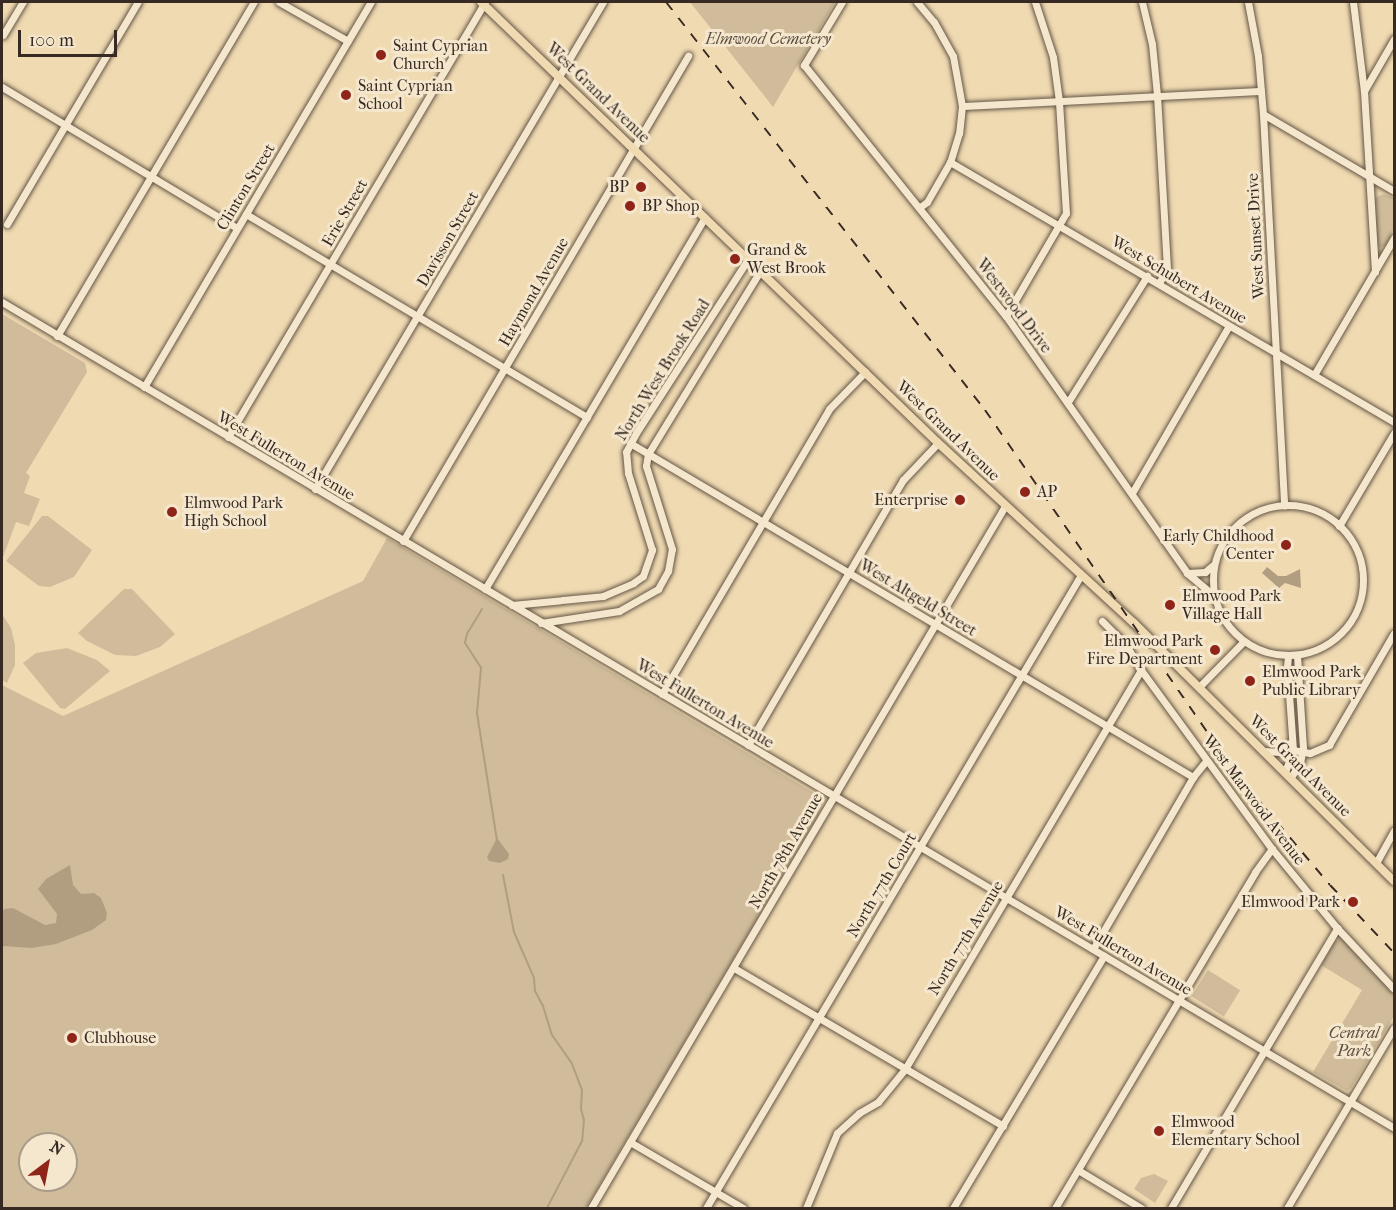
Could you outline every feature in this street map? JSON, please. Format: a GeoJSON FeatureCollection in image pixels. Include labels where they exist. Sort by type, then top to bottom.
{"type":"FeatureCollection","features":[{"type":"Feature","properties":{"kind":"main road","name":"West Grand Avenue"},"geometry":{"type":"LineString","coordinates":[[483,2],[938,443],[1199,687],[1395,881]]}},
{"type":"Feature","properties":{"kind":"street"},"geometry":{"type":"LineString","coordinates":[[3,35],[22,2]]}},
{"type":"Feature","properties":{"kind":"street"},"geometry":{"type":"LineString","coordinates":[[7,224],[138,2]]}},
{"type":"Feature","properties":{"kind":"street"},"geometry":{"type":"LineString","coordinates":[[57,336],[254,2]]}},
{"type":"Feature","properties":{"kind":"street"},"geometry":{"type":"LineString","coordinates":[[279,2],[348,41]]}},
{"type":"Feature","properties":{"kind":"street","name":"Clinton Street"},"geometry":{"type":"LineString","coordinates":[[144,387],[371,2]]}},
{"type":"Feature","properties":{"kind":"street","name":"Erie Street"},"geometry":{"type":"LineString","coordinates":[[228,438],[483,2]]}},
{"type":"Feature","properties":{"kind":"street","name":"Davisson Street"},"geometry":{"type":"LineString","coordinates":[[315,489],[603,2]]}},
{"type":"Feature","properties":{"kind":"street","name":"Westwood Drive"},"geometry":{"type":"LineString","coordinates":[[842,2],[804,65],[1006,316],[1187,573],[1214,596]]}},
{"type":"Feature","properties":{"kind":"street"},"geometry":{"type":"LineString","coordinates":[[917,2],[934,22],[953,56],[962,106],[959,133],[950,162],[927,202],[920,207]]}},
{"type":"Feature","properties":{"kind":"street"},"geometry":{"type":"LineString","coordinates":[[1006,316],[1066,213],[1059,101],[1051,47],[1035,2]]}},
{"type":"Feature","properties":{"kind":"street"},"geometry":{"type":"LineString","coordinates":[[1142,2],[1152,44],[1157,95],[1167,270],[1159,283]]}},
{"type":"Feature","properties":{"kind":"street","name":"West Sunset Drive"},"geometry":{"type":"LineString","coordinates":[[1248,2],[1263,114],[1284,505]]}},
{"type":"Feature","properties":{"kind":"street"},"geometry":{"type":"LineString","coordinates":[[1353,2],[1364,91],[1367,175],[1375,272]]}},
{"type":"Feature","properties":{"kind":"street"},"geometry":{"type":"LineString","coordinates":[[1364,91],[1395,39]]}},
{"type":"Feature","properties":{"kind":"street","name":"Haymond Avenue"},"geometry":{"type":"LineString","coordinates":[[403,541],[688,56]]}},
{"type":"Feature","properties":{"kind":"street"},"geometry":{"type":"LineString","coordinates":[[2,87],[237,228]]}},
{"type":"Feature","properties":{"kind":"street"},"geometry":{"type":"LineString","coordinates":[[962,106],[1261,91]]}},
{"type":"Feature","properties":{"kind":"street"},"geometry":{"type":"LineString","coordinates":[[1263,114],[1395,191]]}},
{"type":"Feature","properties":{"kind":"street","name":"West Schubert Avenue"},"geometry":{"type":"LineString","coordinates":[[950,162],[1395,422]]}},
{"type":"Feature","properties":{"kind":"street"},"geometry":{"type":"LineString","coordinates":[[246,214],[587,417]]}},
{"type":"Feature","properties":{"kind":"street"},"geometry":{"type":"LineString","coordinates":[[485,590],[705,217]]}},
{"type":"Feature","properties":{"kind":"street"},"geometry":{"type":"LineString","coordinates":[[1314,375],[1395,238]]}},
{"type":"Feature","properties":{"kind":"street","name":"North West Brook Road"},"geometry":{"type":"LineString","coordinates":[[512,605],[603,596],[643,576],[652,550],[625,459],[630,443],[748,260]]}},
{"type":"Feature","properties":{"kind":"street"},"geometry":{"type":"LineString","coordinates":[[541,623],[619,611],[658,589],[668,571],[672,549],[646,466],[648,454],[760,271]]}},
{"type":"Feature","properties":{"kind":"street"},"geometry":{"type":"LineString","coordinates":[[1068,402],[1147,276]]}},
{"type":"Feature","properties":{"kind":"street","name":"West Fullerton Avenue"},"geometry":{"type":"LineString","coordinates":[[2,302],[1395,1128]]}},
{"type":"Feature","properties":{"kind":"street"},"geometry":{"type":"LineString","coordinates":[[1132,493],[1229,326]]}},
{"type":"Feature","properties":{"kind":"street"},"geometry":{"type":"LineString","coordinates":[[662,694],[829,409],[866,372]]}},
{"type":"Feature","properties":{"kind":"street"},"geometry":{"type":"LineString","coordinates":[[1339,526],[1395,433]]}},
{"type":"Feature","properties":{"kind":"street","name":"West Altgeld Street"},"geometry":{"type":"LineString","coordinates":[[630,443],[1193,777]]}},
{"type":"Feature","properties":{"kind":"street"},"geometry":{"type":"LineString","coordinates":[[748,745],[903,480],[938,443]]}},
{"type":"Feature","properties":{"kind":"street"},"geometry":{"type":"LineString","coordinates":[[1187,573],[1205,572],[1213,565],[1224,540],[1242,520],[1260,510],[1284,505],[1312,509],[1339,526],[1353,543],[1361,563],[1363,584],[1359,604],[1348,625],[1336,638],[1316,650],[1288,656],[1269,653],[1244,642],[1224,621],[1214,596],[1213,565]]}},
{"type":"Feature","properties":{"kind":"street","name":"North 78th Avenue"},"geometry":{"type":"LineString","coordinates":[[591,1209],[1005,506]]}},
{"type":"Feature","properties":{"kind":"street","name":"North 77th Court"},"geometry":{"type":"LineString","coordinates":[[706,1209],[1081,575]]}},
{"type":"Feature","properties":{"kind":"street","name":"West Marwood Avenue"},"geometry":{"type":"LineString","coordinates":[[1102,621],[1126,645],[1141,670],[1272,849],[1337,928],[1395,989]]}},
{"type":"Feature","properties":{"kind":"street"},"geometry":{"type":"LineString","coordinates":[[1293,750],[1302,753],[1314,752],[1329,745],[1389,650],[1395,633]]}},
{"type":"Feature","properties":{"kind":"street"},"geometry":{"type":"LineString","coordinates":[[1199,687],[1244,642]]}},
{"type":"Feature","properties":{"kind":"street"},"geometry":{"type":"LineString","coordinates":[[1288,774],[1302,753],[1297,655]]}},
{"type":"Feature","properties":{"kind":"street"},"geometry":{"type":"LineString","coordinates":[[1288,656],[1293,750],[1288,774]]}},
{"type":"Feature","properties":{"kind":"street","name":"North 77th Avenue"},"geometry":{"type":"LineString","coordinates":[[806,1209],[841,1128],[878,1102],[905,1069],[1141,670]]}},
{"type":"Feature","properties":{"kind":"street"},"geometry":{"type":"LineString","coordinates":[[1263,751],[1284,750],[1292,740]]}},
{"type":"Feature","properties":{"kind":"street"},"geometry":{"type":"LineString","coordinates":[[1093,949],[1193,777],[1206,760]]}},
{"type":"Feature","properties":{"kind":"street"},"geometry":{"type":"LineString","coordinates":[[1376,862],[1395,831]]}},
{"type":"Feature","properties":{"kind":"street"},"geometry":{"type":"LineString","coordinates":[[1055,1209],[1261,862],[1272,849]]}},
{"type":"Feature","properties":{"kind":"street"},"geometry":{"type":"LineString","coordinates":[[1171,1209],[1337,928]]}},
{"type":"Feature","properties":{"kind":"street"},"geometry":{"type":"LineString","coordinates":[[953,1209],[1104,956]]}},
{"type":"Feature","properties":{"kind":"street"},"geometry":{"type":"LineString","coordinates":[[734,968],[1003,1126]]}},
{"type":"Feature","properties":{"kind":"street"},"geometry":{"type":"LineString","coordinates":[[1287,1209],[1395,1028]]}},
{"type":"Feature","properties":{"kind":"street"},"geometry":{"type":"LineString","coordinates":[[630,1142],[743,1209]]}},
{"type":"Feature","properties":{"kind":"street"},"geometry":{"type":"LineString","coordinates":[[1077,1170],[1142,1209]]}},
{"type":"Feature","properties":{"kind":"green space","name":"Elmwood Cemetery"},"geometry":{"type":"Polygon","coordinates":[[[690,2],[835,2],[773,107],[690,2]]]}},
{"type":"Feature","properties":{"kind":"green space"},"geometry":{"type":"Polygon","coordinates":[[[1383,194],[1394,198],[1394,229],[1386,245],[1380,248],[1377,245],[1374,203],[1375,198],[1383,194]]]}},
{"type":"Feature","properties":{"kind":"green space"},"geometry":{"type":"Polygon","coordinates":[[[2,314],[85,363],[87,372],[26,473],[30,476],[24,493],[40,499],[29,526],[16,522],[2,560],[2,314]]]}},
{"type":"Feature","properties":{"kind":"green space"},"geometry":{"type":"Polygon","coordinates":[[[42,516],[48,516],[92,550],[74,577],[50,587],[39,586],[6,561],[42,516]]]}},
{"type":"Feature","properties":{"kind":"green space"},"geometry":{"type":"Polygon","coordinates":[[[387,538],[814,793],[823,802],[817,818],[586,1208],[2,1208],[2,685],[63,716],[363,581],[387,538]]]}},
{"type":"Feature","properties":{"kind":"green space"},"geometry":{"type":"Polygon","coordinates":[[[124,589],[132,589],[175,634],[160,647],[136,656],[115,655],[87,641],[78,633],[124,589]]]}},
{"type":"Feature","properties":{"kind":"green space"},"geometry":{"type":"Polygon","coordinates":[[[2,614],[11,628],[15,645],[15,665],[7,683],[2,680],[2,614]]]}},
{"type":"Feature","properties":{"kind":"green space"},"geometry":{"type":"Polygon","coordinates":[[[67,648],[97,660],[110,671],[65,709],[60,708],[23,663],[36,653],[67,648]]]}},
{"type":"Feature","properties":{"kind":"green space","name":"Central Park"},"geometry":{"type":"Polygon","coordinates":[[[1342,938],[1394,993],[1394,1016],[1347,1091],[1313,1072],[1362,990],[1321,965],[1334,942],[1342,938]]]}},
{"type":"Feature","properties":{"kind":"green space"},"geometry":{"type":"Polygon","coordinates":[[[1208,970],[1240,990],[1224,1016],[1192,996],[1208,970]]]}},
{"type":"Feature","properties":{"kind":"green space"},"geometry":{"type":"Polygon","coordinates":[[[1154,1174],[1168,1181],[1155,1203],[1134,1189],[1141,1178],[1154,1174]]]}},
{"type":"Feature","properties":{"kind":"shaded area"},"geometry":{"type":"Polygon","coordinates":[[[1267,567],[1278,576],[1286,576],[1300,569],[1301,588],[1285,583],[1279,588],[1262,573],[1267,567]]]}},
{"type":"Feature","properties":{"kind":"shaded area"},"geometry":{"type":"Polygon","coordinates":[[[497,838],[509,854],[508,859],[500,863],[489,861],[487,857],[497,838]]]}},
{"type":"Feature","properties":{"kind":"shaded area"},"geometry":{"type":"Polygon","coordinates":[[[70,865],[73,885],[81,894],[94,893],[101,898],[107,913],[106,920],[92,930],[56,944],[32,948],[2,946],[2,911],[5,909],[13,908],[45,925],[56,923],[57,914],[38,889],[46,879],[70,865]]]}},
{"type":"Feature","properties":{"kind":"waterway"},"geometry":{"type":"LineString","coordinates":[[482,609],[467,634],[465,643],[481,668],[477,713],[497,840]]}},
{"type":"Feature","properties":{"kind":"waterway"},"geometry":{"type":"LineString","coordinates":[[503,875],[514,932],[534,978],[535,991],[543,1006],[552,1035],[572,1064],[582,1090],[581,1109],[584,1120],[582,1141],[547,1208]]}},
{"type":"Feature","properties":{"kind":"railway"},"geometry":{"type":"LineString","coordinates":[[666,2],[985,410],[1211,737],[1264,807],[1330,885],[1394,953]]}},
{"type":"Feature","properties":{"kind":"place","name":"Saint Cyprian Church"},"geometry":{"type":"Point","coordinates":[381,55]}},
{"type":"Feature","properties":{"kind":"place","name":"Saint Cyprian School"},"geometry":{"type":"Point","coordinates":[346,95]}},
{"type":"Feature","properties":{"kind":"place","name":"BP"},"geometry":{"type":"Point","coordinates":[641,187]}},
{"type":"Feature","properties":{"kind":"place","name":"BP Shop"},"geometry":{"type":"Point","coordinates":[630,206]}},
{"type":"Feature","properties":{"kind":"place","name":"Grand & West Brook"},"geometry":{"type":"Point","coordinates":[735,259]}},
{"type":"Feature","properties":{"kind":"place","name":"AP"},"geometry":{"type":"Point","coordinates":[1025,492]}},
{"type":"Feature","properties":{"kind":"place","name":"Enterprise"},"geometry":{"type":"Point","coordinates":[960,500]}},
{"type":"Feature","properties":{"kind":"place","name":"Elmwood Park High School"},"geometry":{"type":"Point","coordinates":[172,512]}},
{"type":"Feature","properties":{"kind":"place","name":"Early Childhood Center"},"geometry":{"type":"Point","coordinates":[1286,545]}},
{"type":"Feature","properties":{"kind":"place","name":"Elmwood Park Village Hall"},"geometry":{"type":"Point","coordinates":[1170,605]}},
{"type":"Feature","properties":{"kind":"place","name":"Elmwood Park Fire Department"},"geometry":{"type":"Point","coordinates":[1215,650]}},
{"type":"Feature","properties":{"kind":"place","name":"Elmwood Park Public Library"},"geometry":{"type":"Point","coordinates":[1250,681]}},
{"type":"Feature","properties":{"kind":"place","name":"Elmwood Park"},"geometry":{"type":"Point","coordinates":[1353,902]}},
{"type":"Feature","properties":{"kind":"place","name":"Clubhouse"},"geometry":{"type":"Point","coordinates":[72,1038]}},
{"type":"Feature","properties":{"kind":"place","name":"Elmwood Elementary School"},"geometry":{"type":"Point","coordinates":[1159,1131]}}]}
